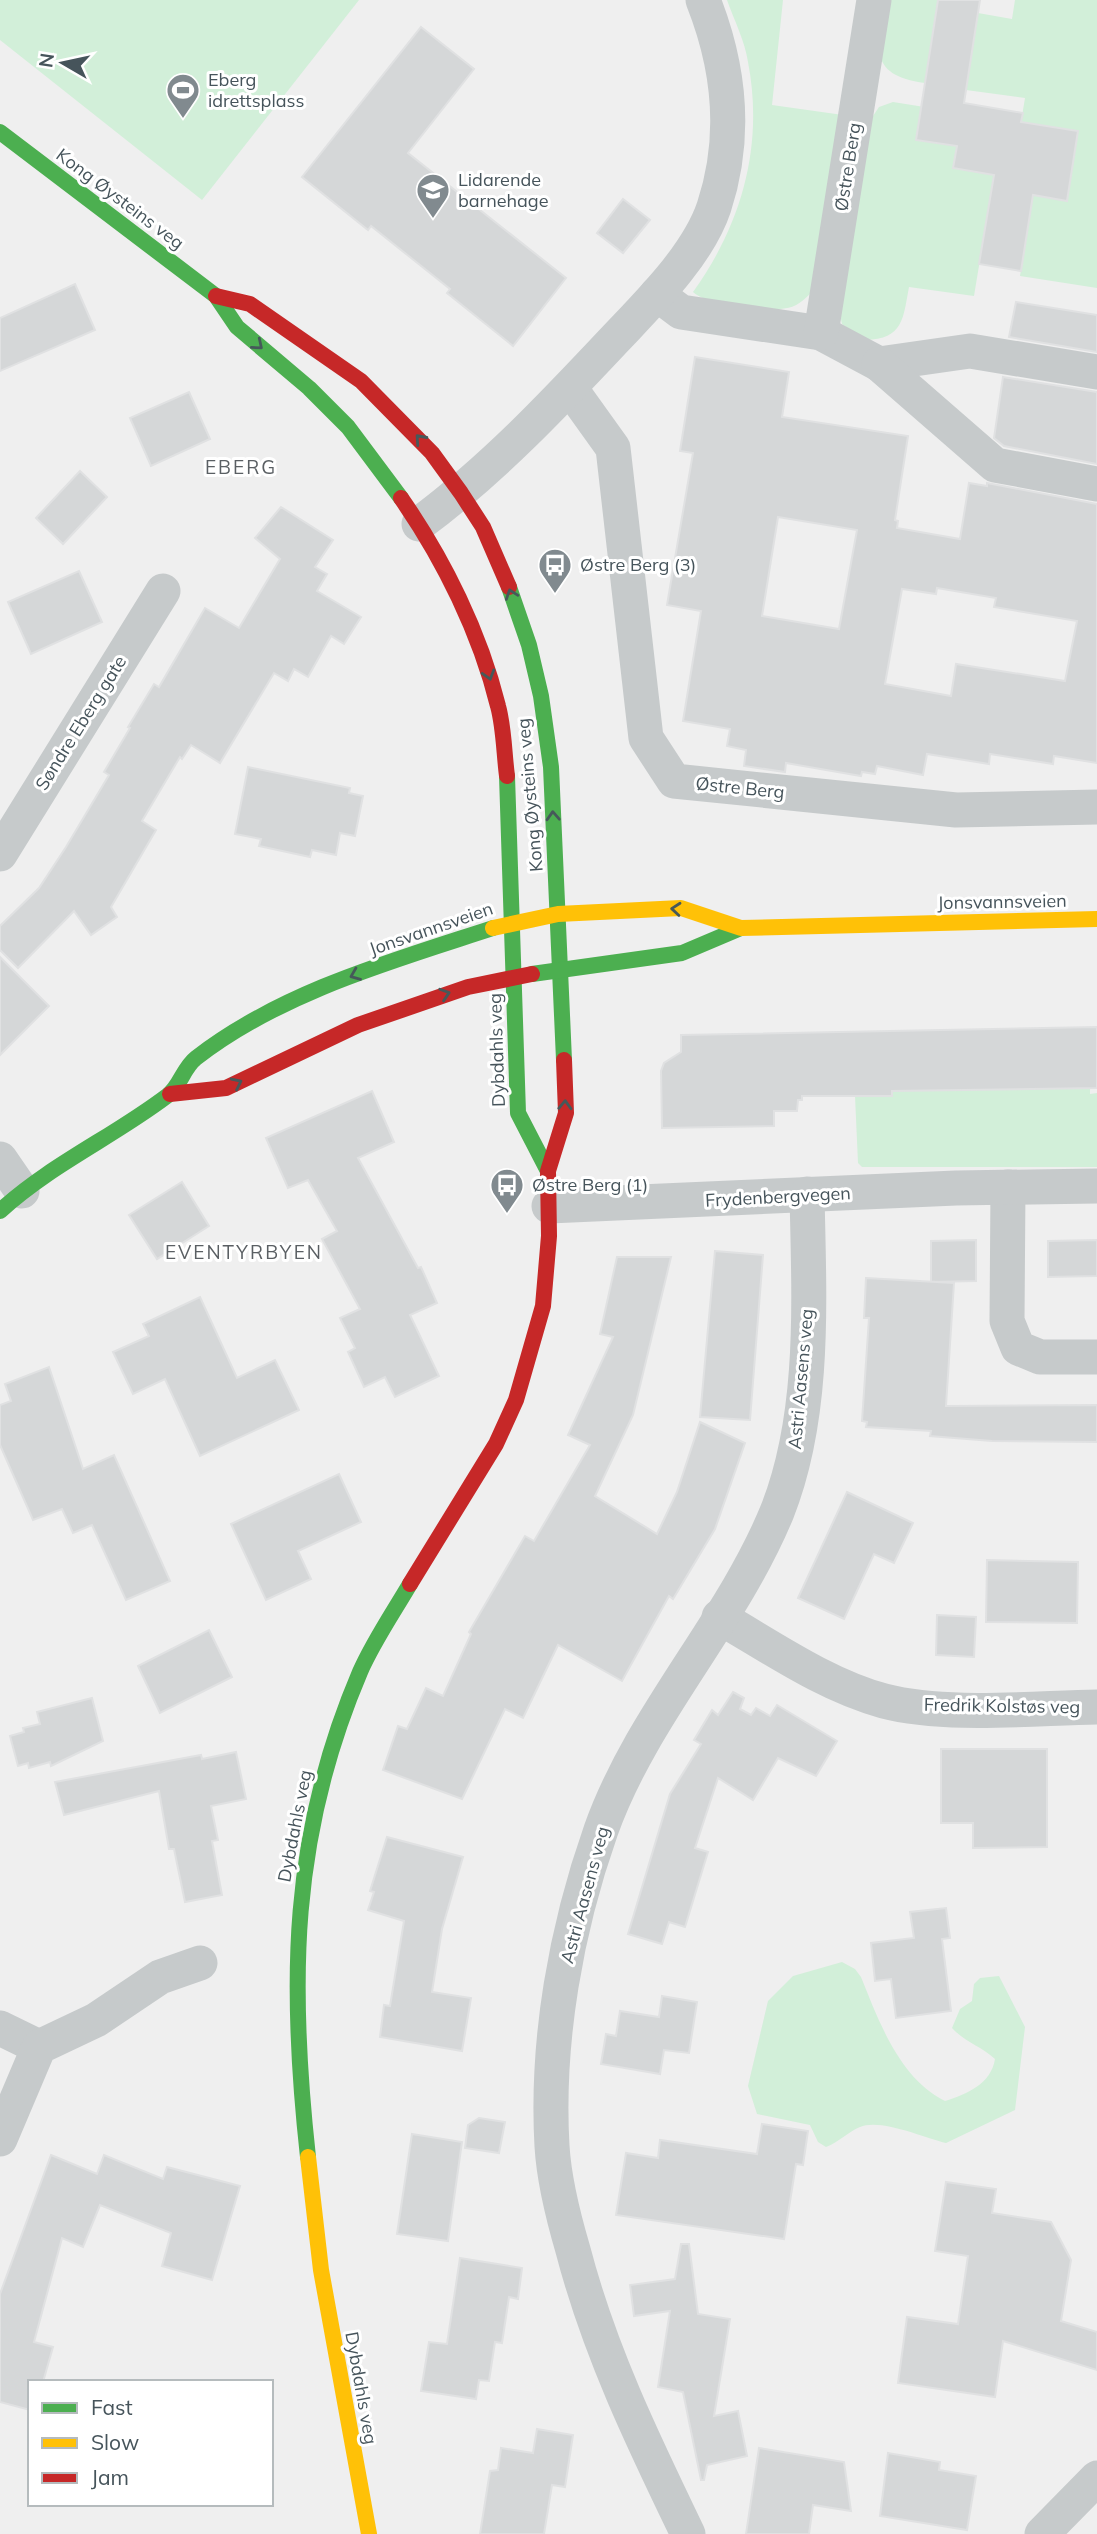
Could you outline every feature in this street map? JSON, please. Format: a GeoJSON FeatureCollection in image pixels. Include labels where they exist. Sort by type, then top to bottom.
{"type":"FeatureCollection","features":[{"type":"Feature","properties":{"kind":"main road","name":"Kong Øysteins veg"},"geometry":{"type":"LineString","coordinates":[[0,132],[216,296],[237,327],[309,388],[348,427],[419,524],[475,632],[499,708],[509,794],[512,922]]}},
{"type":"Feature","properties":{"kind":"main road","name":"Kong Øysteins veg"},"geometry":{"type":"LineString","coordinates":[[216,296],[250,303],[361,381],[432,453],[483,527],[504,572],[529,645],[541,696],[551,767],[562,970]]}},
{"type":"Feature","properties":{"kind":"main road","name":"Jonsvannsveien"},"geometry":{"type":"LineString","coordinates":[[11,1201],[170,1094],[193,1059],[255,1021],[310,993],[392,961],[512,922],[558,914],[681,908],[741,928],[1097,919]]}},
{"type":"Feature","properties":{"kind":"main road","name":"Dybdahls veg"},"geometry":{"type":"LineString","coordinates":[[512,922],[518,1113],[548,1171]]}},
{"type":"Feature","properties":{"kind":"main road","name":"Jonsvannsveien"},"geometry":{"type":"LineString","coordinates":[[170,1094],[226,1088],[358,1025],[468,986],[682,953],[741,928]]}},
{"type":"Feature","properties":{"kind":"main road","name":"Dybdahls veg"},"geometry":{"type":"LineString","coordinates":[[369,2534],[321,2270],[307,2141],[295,1982],[300,1902],[321,1784],[361,1670],[420,1566],[496,1444],[516,1400],[543,1306],[548,1270],[548,1171],[566,1113],[562,970]]}},
{"type":"Feature","properties":{"kind":"street"},"geometry":{"type":"LineString","coordinates":[[419,524],[461,493],[570,387],[657,294],[698,240],[713,210],[724,173],[729,139],[725,72],[718,38],[703,0]]}},
{"type":"Feature","properties":{"kind":"street","name":"Østre Berg"},"geometry":{"type":"LineString","coordinates":[[821,333],[874,0]]}},
{"type":"Feature","properties":{"kind":"street"},"geometry":{"type":"LineString","coordinates":[[657,294],[681,312],[821,333],[880,364],[995,465],[1097,484]]}},
{"type":"Feature","properties":{"kind":"street"},"geometry":{"type":"LineString","coordinates":[[880,364],[970,351],[1097,372]]}},
{"type":"Feature","properties":{"kind":"street","name":"Østre Berg"},"geometry":{"type":"LineString","coordinates":[[570,387],[613,448],[646,738],[674,781],[956,810],[1097,807]]}},
{"type":"Feature","properties":{"kind":"street","name":"Søndre Eberg gate"},"geometry":{"type":"LineString","coordinates":[[0,854],[163,592]]}},
{"type":"Feature","properties":{"kind":"street"},"geometry":{"type":"LineString","coordinates":[[0,1159],[11,1201]]}},
{"type":"Feature","properties":{"kind":"street","name":"Frydenbergvegen"},"geometry":{"type":"LineString","coordinates":[[549,1206],[1008,1187],[1097,1186]]}},
{"type":"Feature","properties":{"kind":"street"},"geometry":{"type":"LineString","coordinates":[[1008,1187],[1007,1321],[1018,1349],[1041,1357],[1097,1357]]}},
{"type":"Feature","properties":{"kind":"street","name":"Astri Aasens veg"},"geometry":{"type":"LineString","coordinates":[[688,2534],[612,2373],[579,2274],[561,2207],[552,2146],[553,2055],[567,1948],[601,1828],[652,1724],[752,1562],[776,1512],[793,1463],[806,1358],[807,1195]]}},
{"type":"Feature","properties":{"kind":"street","name":"Fredrik Kolstøs veg"},"geometry":{"type":"LineString","coordinates":[[719,1617],[843,1686],[886,1701],[953,1709],[1097,1707]]}},
{"type":"Feature","properties":{"kind":"street"},"geometry":{"type":"LineString","coordinates":[[0,2139],[39,2047],[96,2020],[160,1977],[200,1964]]}},
{"type":"Feature","properties":{"kind":"street"},"geometry":{"type":"LineString","coordinates":[[0,2028],[39,2047]]}},
{"type":"Feature","properties":{"kind":"street"},"geometry":{"type":"LineString","coordinates":[[1042,2534],[1097,2478]]}},
{"type":"Feature","properties":{"kind":"green space","name":"Eberg idrettsplass"},"geometry":{"type":"Polygon","coordinates":[[[0,0],[359,0],[202,200],[0,40],[0,0]]]}},
{"type":"Feature","properties":{"kind":"green space"},"geometry":{"type":"Polygon","coordinates":[[[727,0],[783,0],[772,105],[843,115],[815,289],[797,305],[784,309],[742,308],[713,302],[693,292],[725,239],[745,183],[751,153],[752,93],[747,54],[727,0]]]}},
{"type":"Feature","properties":{"kind":"green space"},"geometry":{"type":"Polygon","coordinates":[[[885,0],[938,0],[925,83],[893,73],[880,56],[880,31],[885,0]]]}},
{"type":"Feature","properties":{"kind":"green space"},"geometry":{"type":"Polygon","coordinates":[[[1015,0],[1097,0],[1097,288],[1020,276],[1033,195],[1066,200],[1077,131],[1021,122],[1025,98],[966,90],[978,13],[1012,19],[1015,0]]]}},
{"type":"Feature","properties":{"kind":"green space"},"geometry":{"type":"Polygon","coordinates":[[[893,102],[962,113],[953,168],[994,175],[974,296],[909,287],[899,325],[887,336],[865,340],[842,324],[838,305],[867,125],[879,107],[893,102]]]}},
{"type":"Feature","properties":{"kind":"green space"},"geometry":{"type":"Polygon","coordinates":[[[1090,1088],[1090,1094],[1097,1093],[1097,1167],[862,1167],[858,1163],[855,1096],[892,1096],[892,1091],[1090,1088]]]}},
{"type":"Feature","properties":{"kind":"green space"},"geometry":{"type":"Polygon","coordinates":[[[842,1962],[855,1969],[861,1977],[875,2012],[903,2064],[915,2079],[945,2101],[977,2087],[993,2068],[995,2059],[952,2028],[960,2009],[972,2001],[974,1984],[980,1978],[999,1976],[1025,2027],[1015,2110],[946,2143],[903,2130],[869,2125],[856,2129],[826,2147],[818,2142],[810,2125],[757,2114],[748,2086],[768,2001],[793,1976],[842,1962]]]}},
{"type":"Feature","properties":{"kind":"building"},"geometry":{"type":"Polygon","coordinates":[[[938,0],[980,0],[964,103],[1023,113],[1021,122],[1078,131],[1067,201],[1033,195],[1021,271],[979,264],[994,175],[953,168],[957,146],[916,140],[938,0]]]}},
{"type":"Feature","properties":{"kind":"building"},"geometry":{"type":"Polygon","coordinates":[[[421,27],[474,69],[408,153],[566,278],[513,346],[447,293],[450,289],[371,226],[368,230],[302,177],[421,27]]]}},
{"type":"Feature","properties":{"kind":"building"},"geometry":{"type":"Polygon","coordinates":[[[623,199],[650,220],[623,253],[597,233],[623,199]]]}},
{"type":"Feature","properties":{"kind":"building"},"geometry":{"type":"Polygon","coordinates":[[[75,284],[95,330],[0,371],[0,318],[75,284]]]}},
{"type":"Feature","properties":{"kind":"building"},"geometry":{"type":"Polygon","coordinates":[[[1016,302],[1097,315],[1097,352],[1009,337],[1016,302]]]}},
{"type":"Feature","properties":{"kind":"building"},"geometry":{"type":"Polygon","coordinates":[[[695,357],[789,372],[782,417],[908,436],[895,520],[898,521],[897,528],[960,539],[969,483],[987,486],[987,483],[1097,504],[1097,763],[1054,756],[1053,764],[990,754],[989,764],[927,754],[923,775],[877,766],[875,774],[862,772],[861,776],[786,763],[785,772],[744,766],[746,750],[727,746],[730,729],[683,721],[701,611],[667,605],[693,453],[680,451],[695,357]],[[778,517],[762,616],[839,629],[857,530],[778,517]],[[937,588],[936,594],[902,589],[885,684],[951,696],[956,664],[1065,681],[1077,621],[994,607],[996,598],[937,588]]]}},
{"type":"Feature","properties":{"kind":"building"},"geometry":{"type":"Polygon","coordinates":[[[1003,377],[1097,392],[1097,464],[1004,446],[994,438],[1003,377]]]}},
{"type":"Feature","properties":{"kind":"building"},"geometry":{"type":"Polygon","coordinates":[[[189,392],[210,439],[151,466],[130,418],[189,392]]]}},
{"type":"Feature","properties":{"kind":"building"},"geometry":{"type":"Polygon","coordinates":[[[80,471],[107,497],[63,544],[36,518],[80,471]]]}},
{"type":"Feature","properties":{"kind":"building"},"geometry":{"type":"Polygon","coordinates":[[[281,507],[333,540],[315,567],[327,574],[317,591],[361,617],[344,644],[331,636],[308,677],[294,669],[288,681],[274,673],[220,763],[191,745],[182,759],[180,757],[142,821],[156,830],[111,907],[117,917],[91,935],[74,911],[18,968],[0,950],[0,926],[39,888],[66,847],[109,775],[104,772],[130,728],[128,727],[154,684],[159,687],[205,608],[239,628],[280,559],[255,538],[281,507]]]}},
{"type":"Feature","properties":{"kind":"building"},"geometry":{"type":"Polygon","coordinates":[[[79,571],[102,622],[31,654],[8,602],[79,571]]]}},
{"type":"Feature","properties":{"kind":"building"},"geometry":{"type":"Polygon","coordinates":[[[248,767],[350,788],[349,793],[363,796],[355,836],[340,833],[336,855],[312,850],[310,857],[259,846],[261,839],[235,834],[248,767]]]}},
{"type":"Feature","properties":{"kind":"building"},"geometry":{"type":"Polygon","coordinates":[[[0,957],[49,1006],[0,1055],[0,957]]]}},
{"type":"Feature","properties":{"kind":"building"},"geometry":{"type":"Polygon","coordinates":[[[1097,1027],[1097,1088],[892,1091],[892,1096],[802,1096],[802,1100],[798,1100],[797,1111],[774,1111],[774,1126],[662,1128],[661,1071],[664,1063],[681,1052],[681,1035],[1097,1027]]]}},
{"type":"Feature","properties":{"kind":"building"},"geometry":{"type":"Polygon","coordinates":[[[372,1091],[394,1142],[358,1158],[418,1268],[421,1267],[437,1303],[410,1315],[439,1376],[395,1397],[385,1377],[364,1387],[348,1352],[355,1348],[340,1318],[360,1309],[322,1239],[337,1231],[308,1180],[288,1188],[266,1138],[372,1091]]]}},
{"type":"Feature","properties":{"kind":"building"},"geometry":{"type":"Polygon","coordinates":[[[182,1182],[209,1226],[157,1259],[129,1215],[182,1182]]]}},
{"type":"Feature","properties":{"kind":"building"},"geometry":{"type":"Polygon","coordinates":[[[976,1240],[976,1281],[931,1282],[931,1241],[976,1240]]]}},
{"type":"Feature","properties":{"kind":"building"},"geometry":{"type":"Polygon","coordinates":[[[1097,1240],[1097,1276],[1048,1277],[1048,1241],[1097,1240]]]}},
{"type":"Feature","properties":{"kind":"building"},"geometry":{"type":"Polygon","coordinates":[[[715,1251],[763,1255],[750,1420],[700,1417],[715,1251]]]}},
{"type":"Feature","properties":{"kind":"building"},"geometry":{"type":"Polygon","coordinates":[[[617,1257],[671,1257],[633,1415],[595,1496],[657,1534],[677,1492],[700,1422],[745,1443],[715,1529],[673,1599],[669,1596],[622,1681],[558,1645],[523,1718],[505,1709],[462,1799],[383,1770],[398,1726],[407,1729],[426,1688],[443,1696],[471,1634],[469,1632],[525,1536],[534,1541],[590,1445],[568,1435],[613,1337],[600,1334],[617,1257]]]}},
{"type":"Feature","properties":{"kind":"building"},"geometry":{"type":"Polygon","coordinates":[[[866,1278],[954,1283],[946,1406],[1097,1405],[1097,1442],[992,1441],[930,1436],[931,1431],[866,1427],[867,1422],[862,1421],[869,1318],[864,1318],[866,1278]]]}},
{"type":"Feature","properties":{"kind":"building"},"geometry":{"type":"Polygon","coordinates":[[[200,1297],[237,1378],[275,1360],[299,1410],[200,1456],[165,1379],[133,1394],[113,1352],[149,1336],[143,1324],[200,1297]]]}},
{"type":"Feature","properties":{"kind":"building"},"geometry":{"type":"Polygon","coordinates":[[[49,1367],[83,1469],[114,1455],[170,1581],[126,1600],[92,1525],[73,1533],[62,1509],[33,1520],[0,1445],[0,1405],[11,1401],[5,1384],[49,1367]]]}},
{"type":"Feature","properties":{"kind":"building"},"geometry":{"type":"Polygon","coordinates":[[[339,1474],[361,1522],[298,1551],[311,1579],[266,1600],[231,1524],[339,1474]]]}},
{"type":"Feature","properties":{"kind":"building"},"geometry":{"type":"Polygon","coordinates":[[[847,1492],[913,1523],[894,1563],[874,1554],[844,1619],[798,1598],[847,1492]]]}},
{"type":"Feature","properties":{"kind":"building"},"geometry":{"type":"Polygon","coordinates":[[[987,1560],[1078,1562],[1077,1623],[986,1622],[987,1560]]]}},
{"type":"Feature","properties":{"kind":"building"},"geometry":{"type":"Polygon","coordinates":[[[937,1615],[976,1617],[974,1657],[936,1655],[937,1615]]]}},
{"type":"Feature","properties":{"kind":"building"},"geometry":{"type":"Polygon","coordinates":[[[209,1630],[232,1677],[160,1713],[138,1666],[209,1630]]]}},
{"type":"Feature","properties":{"kind":"building"},"geometry":{"type":"Polygon","coordinates":[[[733,1692],[744,1698],[740,1709],[751,1715],[756,1708],[770,1716],[777,1705],[837,1741],[816,1776],[778,1758],[753,1800],[718,1778],[695,1848],[708,1852],[685,1927],[669,1922],[662,1944],[628,1934],[670,1794],[701,1744],[694,1740],[712,1710],[718,1715],[733,1692]]]}},
{"type":"Feature","properties":{"kind":"building"},"geometry":{"type":"Polygon","coordinates":[[[92,1698],[103,1741],[51,1766],[50,1762],[29,1768],[28,1763],[18,1766],[10,1736],[24,1732],[23,1728],[40,1724],[37,1712],[92,1698]]]}},
{"type":"Feature","properties":{"kind":"building"},"geometry":{"type":"Polygon","coordinates":[[[941,1749],[1047,1749],[1047,1847],[973,1848],[973,1823],[941,1823],[941,1749]]]}},
{"type":"Feature","properties":{"kind":"building"},"geometry":{"type":"Polygon","coordinates":[[[236,1752],[246,1799],[211,1806],[218,1840],[212,1841],[222,1895],[185,1902],[174,1849],[169,1849],[159,1791],[64,1815],[55,1782],[201,1755],[202,1759],[236,1752]]]}},
{"type":"Feature","properties":{"kind":"building"},"geometry":{"type":"Polygon","coordinates":[[[387,1837],[463,1857],[442,1929],[432,1992],[471,1998],[462,2051],[380,2037],[384,2005],[390,2006],[404,1921],[368,1910],[374,1892],[370,1891],[387,1837]]]}},
{"type":"Feature","properties":{"kind":"building"},"geometry":{"type":"Polygon","coordinates":[[[946,1908],[950,1938],[942,1939],[951,2011],[896,2018],[891,1979],[875,1981],[871,1943],[914,1938],[910,1912],[946,1908]]]}},
{"type":"Feature","properties":{"kind":"building"},"geometry":{"type":"Polygon","coordinates":[[[662,1996],[697,2002],[689,2053],[664,2050],[660,2074],[601,2064],[606,2034],[616,2036],[620,2011],[659,2017],[662,1996]]]}},
{"type":"Feature","properties":{"kind":"building"},"geometry":{"type":"Polygon","coordinates":[[[479,2118],[505,2122],[499,2153],[465,2148],[468,2125],[479,2118]]]}},
{"type":"Feature","properties":{"kind":"building"},"geometry":{"type":"Polygon","coordinates":[[[762,2124],[808,2131],[803,2165],[796,2164],[784,2239],[616,2215],[626,2153],[658,2158],[660,2140],[757,2154],[762,2124]]]}},
{"type":"Feature","properties":{"kind":"building"},"geometry":{"type":"Polygon","coordinates":[[[412,2134],[462,2142],[448,2241],[397,2234],[412,2134]]]}},
{"type":"Feature","properties":{"kind":"building"},"geometry":{"type":"Polygon","coordinates":[[[51,2155],[97,2174],[104,2155],[163,2179],[167,2167],[240,2186],[212,2280],[162,2266],[171,2233],[100,2205],[83,2247],[62,2238],[34,2342],[53,2347],[44,2380],[28,2380],[28,2409],[0,2402],[0,2294],[51,2155]]]}},
{"type":"Feature","properties":{"kind":"building"},"geometry":{"type":"Polygon","coordinates":[[[946,2182],[996,2189],[992,2213],[1051,2222],[1071,2260],[1061,2321],[1097,2332],[1097,2370],[1003,2341],[995,2397],[898,2383],[907,2317],[958,2324],[968,2256],[935,2251],[946,2182]]]}},
{"type":"Feature","properties":{"kind":"building"},"geometry":{"type":"Polygon","coordinates":[[[681,2244],[689,2244],[698,2314],[730,2319],[714,2416],[738,2411],[747,2456],[707,2465],[704,2480],[701,2480],[683,2392],[658,2387],[670,2311],[634,2316],[630,2285],[675,2279],[681,2244]]]}},
{"type":"Feature","properties":{"kind":"building"},"geometry":{"type":"Polygon","coordinates":[[[460,2258],[522,2268],[518,2299],[509,2297],[502,2343],[495,2342],[489,2381],[479,2380],[476,2399],[421,2391],[429,2342],[447,2344],[460,2258]]]}},
{"type":"Feature","properties":{"kind":"building"},"geometry":{"type":"Polygon","coordinates":[[[537,2429],[573,2435],[565,2487],[552,2485],[544,2534],[480,2534],[490,2471],[498,2470],[501,2448],[533,2453],[537,2429]]]}},
{"type":"Feature","properties":{"kind":"building"},"geometry":{"type":"Polygon","coordinates":[[[759,2448],[844,2462],[851,2511],[813,2505],[809,2534],[746,2534],[759,2448]]]}},
{"type":"Feature","properties":{"kind":"building"},"geometry":{"type":"Polygon","coordinates":[[[888,2453],[940,2462],[939,2470],[976,2476],[967,2530],[880,2516],[888,2453]]]}},
{"type":"Feature","properties":{"kind":"traffic: fast"},"geometry":{"type":"LineString","coordinates":[[0,132],[216,296],[237,327],[309,388],[348,427],[401,498]]}},
{"type":"Feature","properties":{"kind":"traffic: fast"},"geometry":{"type":"LineString","coordinates":[[509,587],[529,645],[541,696],[551,767],[564,1060]]}},
{"type":"Feature","properties":{"kind":"traffic: fast"},"geometry":{"type":"LineString","coordinates":[[507,776],[518,1113],[548,1171]]}},
{"type":"Feature","properties":{"kind":"traffic: fast"},"geometry":{"type":"LineString","coordinates":[[0,1211],[40,1179],[167,1096],[196,1058],[264,1014],[377,966],[493,928]]}},
{"type":"Feature","properties":{"kind":"traffic: fast"},"geometry":{"type":"LineString","coordinates":[[532,974],[682,953],[741,928]]}},
{"type":"Feature","properties":{"kind":"traffic: fast"},"geometry":{"type":"LineString","coordinates":[[308,2157],[298,2031],[301,1911],[308,1852],[320,1793],[337,1733],[360,1672],[410,1584]]}},
{"type":"Feature","properties":{"kind":"traffic: slow"},"geometry":{"type":"LineString","coordinates":[[493,928],[558,914],[681,908],[741,928],[1097,919]]}},
{"type":"Feature","properties":{"kind":"traffic: slow"},"geometry":{"type":"LineString","coordinates":[[308,2157],[321,2270],[369,2534]]}},
{"type":"Feature","properties":{"kind":"traffic: jam"},"geometry":{"type":"LineString","coordinates":[[216,296],[250,304],[361,381],[432,453],[461,493],[483,527],[509,587]]}},
{"type":"Feature","properties":{"kind":"traffic: jam"},"geometry":{"type":"LineString","coordinates":[[401,498],[432,546],[471,624],[500,714],[507,776]]}},
{"type":"Feature","properties":{"kind":"traffic: jam"},"geometry":{"type":"LineString","coordinates":[[170,1094],[226,1088],[358,1025],[468,987],[532,974]]}},
{"type":"Feature","properties":{"kind":"traffic: jam"},"geometry":{"type":"LineString","coordinates":[[410,1584],[496,1444],[516,1400],[543,1306],[549,1236],[548,1171],[566,1113],[564,1060]]}},
{"type":"Feature","properties":{"kind":"place","name":"Eberg idrettsplass"},"geometry":{"type":"Point","coordinates":[183,120]}},
{"type":"Feature","properties":{"kind":"place","name":"Lidarende barnehage"},"geometry":{"type":"Point","coordinates":[433,220]}},
{"type":"Feature","properties":{"kind":"place","name":"Østre Berg (3)"},"geometry":{"type":"Point","coordinates":[555,595]}},
{"type":"Feature","properties":{"kind":"place","name":"Østre Berg (1)"},"geometry":{"type":"Point","coordinates":[507,1215]}},
{"type":"Feature","properties":{"kind":"district","name":"EBERG"},"geometry":{"type":"Point","coordinates":[241,467]}},
{"type":"Feature","properties":{"kind":"district","name":"EVENTYRBYEN"},"geometry":{"type":"Point","coordinates":[244,1252]}}]}
